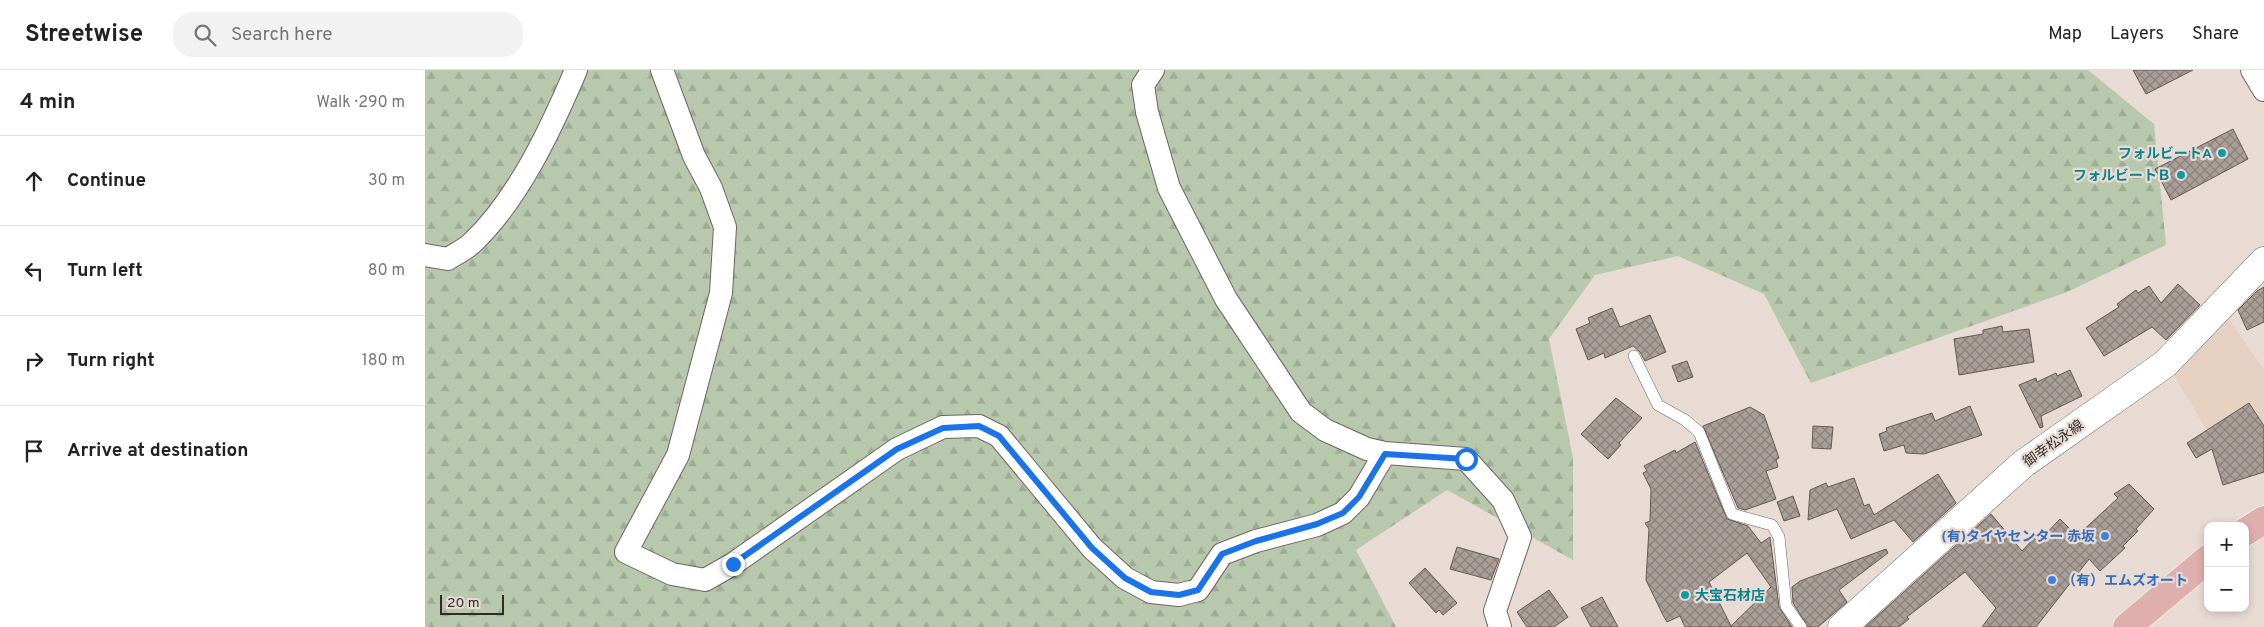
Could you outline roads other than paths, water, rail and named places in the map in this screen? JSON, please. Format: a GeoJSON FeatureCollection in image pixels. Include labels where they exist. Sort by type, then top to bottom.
{"type":"FeatureCollection","features":[{"type":"Feature","properties":{"kind":"main road","name":"御幸松永線"},"geometry":{"type":"LineString","coordinates":[[1842,627],[2023,464],[2165,364],[2264,261]]}},
{"type":"Feature","properties":{"kind":"main road"},"geometry":{"type":"LineString","coordinates":[[2249,529],[2264,520]]}},
{"type":"Feature","properties":{"kind":"main road"},"geometry":{"type":"LineString","coordinates":[[2127,627],[2204,562]]}},
{"type":"Feature","properties":{"kind":"street"},"geometry":{"type":"LineString","coordinates":[[425,256],[448,259],[470,245],[497,214],[529,166],[576,70]]}},
{"type":"Feature","properties":{"kind":"street"},"geometry":{"type":"LineString","coordinates":[[662,70],[693,156],[711,188],[725,227],[721,293],[678,455],[626,552],[672,574],[705,580],[733,564],[897,449],[943,428],[979,426],[999,436],[1092,548],[1125,578],[1151,592],[1179,595],[1198,590],[1222,554],[1256,541],[1317,524],[1343,513],[1359,497],[1385,454]]}},
{"type":"Feature","properties":{"kind":"street"},"geometry":{"type":"LineString","coordinates":[[1153,70],[1143,85],[1147,112],[1169,188],[1226,299],[1301,412],[1325,430],[1367,449],[1385,454],[1466,459],[1503,500],[1520,537],[1495,611],[1500,627]]}},
{"type":"Feature","properties":{"kind":"street"},"geometry":{"type":"LineString","coordinates":[[2252,70],[2264,90]]}},
{"type":"Feature","properties":{"kind":"lane"},"geometry":{"type":"LineString","coordinates":[[1634,356],[1658,405],[1685,420],[1699,432],[1732,514],[1772,525],[1779,537],[1786,606],[1801,627]]}},
{"type":"Feature","properties":{"kind":"place","name":"フォルビートA"},"geometry":{"type":"Point","coordinates":[2222,153]}},
{"type":"Feature","properties":{"kind":"place","name":"フォルビートＢ"},"geometry":{"type":"Point","coordinates":[2181,175]}},
{"type":"Feature","properties":{"kind":"place","name":"(有)タイヤセンター 赤坂"},"geometry":{"type":"Point","coordinates":[2105,536]}},
{"type":"Feature","properties":{"kind":"place","name":"（有）エムズオート"},"geometry":{"type":"Point","coordinates":[2052,580]}},
{"type":"Feature","properties":{"kind":"place","name":"大宝石材店"},"geometry":{"type":"Point","coordinates":[1685,595]}}]}
